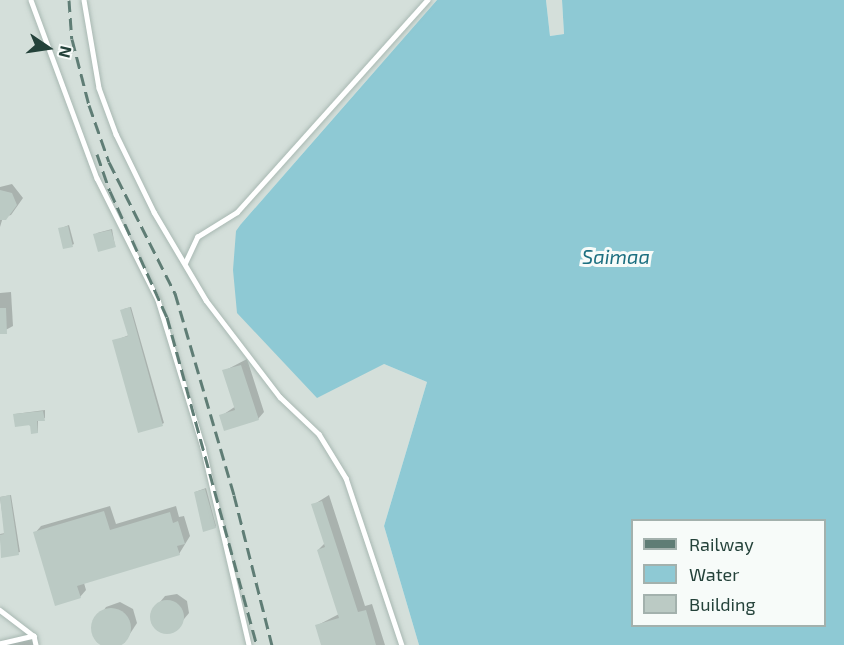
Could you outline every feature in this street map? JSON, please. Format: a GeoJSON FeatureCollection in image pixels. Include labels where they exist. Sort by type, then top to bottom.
{"type":"FeatureCollection","features":[{"type":"Feature","properties":{"kind":"lane"},"geometry":{"type":"LineString","coordinates":[[31,0],[97,178],[158,300],[203,447],[249,645]]}},
{"type":"Feature","properties":{"kind":"lane"},"geometry":{"type":"LineString","coordinates":[[84,0],[99,88],[116,134],[154,212],[206,300],[280,397],[319,434],[346,478],[402,645]]}},
{"type":"Feature","properties":{"kind":"lane"},"geometry":{"type":"LineString","coordinates":[[184,263],[197,237],[237,212],[428,0]]}},
{"type":"Feature","properties":{"kind":"lane"},"geometry":{"type":"LineString","coordinates":[[0,610],[34,636],[36,645]]}},
{"type":"Feature","properties":{"kind":"lane"},"geometry":{"type":"LineString","coordinates":[[0,644],[34,636]]}},
{"type":"Feature","properties":{"kind":"shaded area"},"geometry":{"type":"Polygon","coordinates":[[[0,0],[437,0],[241,224],[384,364],[427,382],[384,526],[419,645],[0,645],[0,0]]]}},
{"type":"Feature","properties":{"kind":"shaded area"},"geometry":{"type":"Polygon","coordinates":[[[546,0],[562,0],[564,34],[550,36],[546,0]]]}},
{"type":"Feature","properties":{"kind":"water","name":"Saimaa"},"geometry":{"type":"Polygon","coordinates":[[[437,0],[546,0],[550,36],[564,34],[562,0],[844,0],[844,645],[419,645],[384,526],[427,382],[384,364],[317,398],[237,313],[233,270],[236,231],[437,0]]]}},
{"type":"Feature","properties":{"kind":"building"},"geometry":{"type":"Polygon","coordinates":[[[0,190],[12,193],[17,205],[6,220],[0,220],[0,190]]]}},
{"type":"Feature","properties":{"kind":"building"},"geometry":{"type":"Polygon","coordinates":[[[68,226],[73,247],[63,249],[58,228],[68,226]]]}},
{"type":"Feature","properties":{"kind":"building"},"geometry":{"type":"Polygon","coordinates":[[[111,230],[116,247],[98,252],[93,234],[111,230]]]}},
{"type":"Feature","properties":{"kind":"building"},"geometry":{"type":"Polygon","coordinates":[[[130,307],[163,426],[138,433],[112,340],[128,336],[120,310],[130,307]]]}},
{"type":"Feature","properties":{"kind":"building"},"geometry":{"type":"Polygon","coordinates":[[[0,308],[6,308],[7,334],[0,334],[0,308]]]}},
{"type":"Feature","properties":{"kind":"building"},"geometry":{"type":"Polygon","coordinates":[[[241,365],[259,420],[224,431],[219,415],[235,410],[222,370],[241,365]]]}},
{"type":"Feature","properties":{"kind":"building"},"geometry":{"type":"Polygon","coordinates":[[[43,411],[45,421],[37,421],[38,433],[31,434],[30,425],[15,427],[13,414],[43,411]]]}},
{"type":"Feature","properties":{"kind":"building"},"geometry":{"type":"Polygon","coordinates":[[[205,489],[216,528],[203,532],[194,492],[205,489]]]}},
{"type":"Feature","properties":{"kind":"building"},"geometry":{"type":"Polygon","coordinates":[[[10,495],[19,555],[1,558],[0,535],[4,534],[0,497],[10,495]]]}},
{"type":"Feature","properties":{"kind":"building"},"geometry":{"type":"Polygon","coordinates":[[[322,501],[358,612],[366,610],[376,645],[321,645],[315,625],[339,618],[317,550],[325,547],[311,504],[322,501]]]}},
{"type":"Feature","properties":{"kind":"building"},"geometry":{"type":"Polygon","coordinates":[[[104,511],[110,530],[170,512],[173,523],[178,521],[185,544],[177,546],[180,555],[77,586],[81,598],[55,606],[33,532],[104,511]]]}},
{"type":"Feature","properties":{"kind":"building"},"geometry":{"type":"Polygon","coordinates":[[[167,600],[179,605],[184,617],[179,629],[167,634],[155,629],[150,617],[155,605],[167,600]]]}},
{"type":"Feature","properties":{"kind":"building"},"geometry":{"type":"Polygon","coordinates":[[[103,609],[119,609],[130,620],[130,636],[120,646],[102,646],[92,636],[92,620],[103,609]]]}},
{"type":"Feature","properties":{"kind":"railway"},"geometry":{"type":"LineString","coordinates":[[69,0],[72,39],[89,105],[109,162],[175,293],[234,495],[272,645]]}},
{"type":"Feature","properties":{"kind":"railway"},"geometry":{"type":"LineString","coordinates":[[97,154],[110,191],[167,317],[257,645]]}}]}
